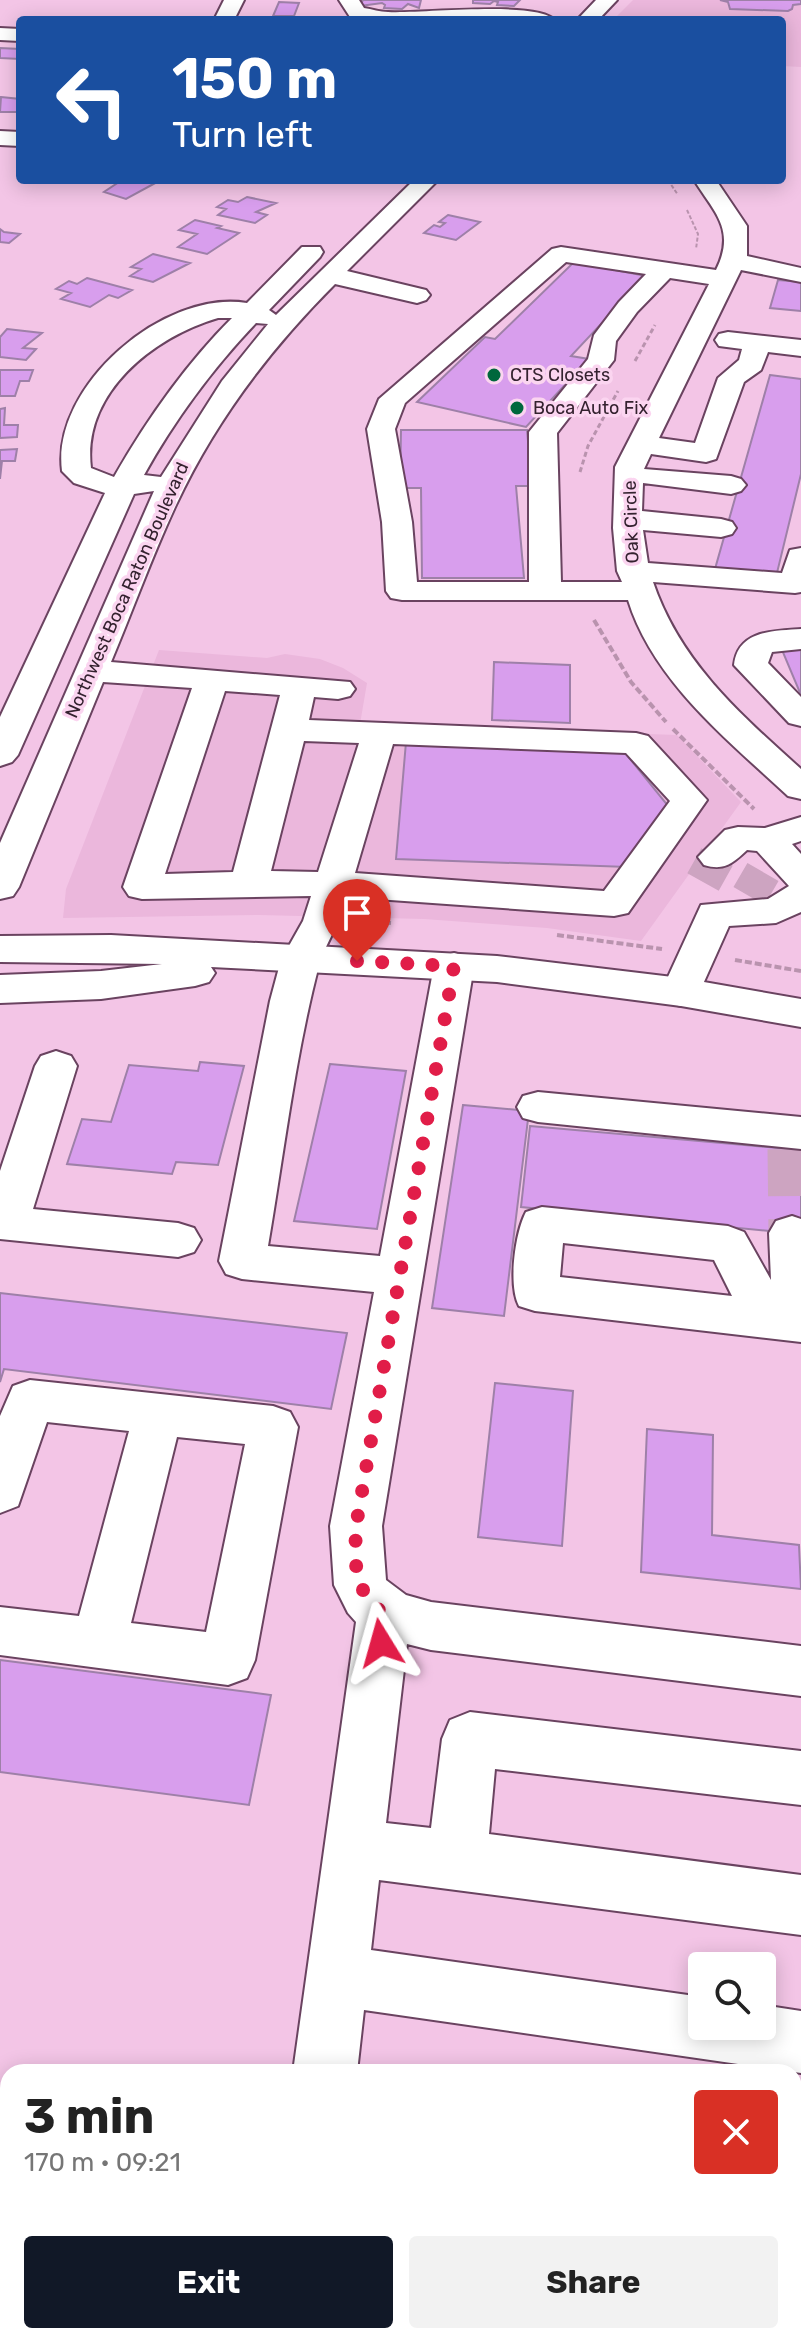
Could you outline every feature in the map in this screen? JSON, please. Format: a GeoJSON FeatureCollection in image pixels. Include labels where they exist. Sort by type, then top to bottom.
{"type":"FeatureCollection","features":[{"type":"Feature","properties":{"kind":"street"},"geometry":{"type":"LineString","coordinates":[[349,0],[357,13],[368,16]]}},
{"type":"Feature","properties":{"kind":"street"},"geometry":{"type":"LineString","coordinates":[[591,16],[607,0]]}},
{"type":"Feature","properties":{"kind":"street"},"geometry":{"type":"LineString","coordinates":[[424,16],[498,16]]}},
{"type":"Feature","properties":{"kind":"street","name":"Northwest Boca Raton Boulevard"},"geometry":{"type":"LineString","coordinates":[[0,887],[177,474],[223,398],[275,332],[415,184]]}},
{"type":"Feature","properties":{"kind":"street"},"geometry":{"type":"LineString","coordinates":[[708,184],[735,226],[739,243],[730,270]]}},
{"type":"Feature","properties":{"kind":"street"},"geometry":{"type":"LineString","coordinates":[[0,755],[123,486],[182,393],[251,311],[334,231]]}},
{"type":"Feature","properties":{"kind":"street"},"geometry":{"type":"LineString","coordinates":[[801,275],[730,270],[664,270],[561,254],[393,399],[381,429],[397,522],[402,591],[545,591],[635,581],[795,584],[801,557]]}},
{"type":"Feature","properties":{"kind":"street"},"geometry":{"type":"LineString","coordinates":[[545,591],[543,432],[601,360],[603,341],[664,270]]}},
{"type":"Feature","properties":{"kind":"street","name":"Oak Circle"},"geometry":{"type":"LineString","coordinates":[[730,270],[639,444],[629,473],[628,519],[635,581],[653,627],[675,662],[705,698],[801,788]]}},
{"type":"Feature","properties":{"kind":"street"},"geometry":{"type":"LineString","coordinates":[[330,275],[417,295]]}},
{"type":"Feature","properties":{"kind":"street"},"geometry":{"type":"LineString","coordinates":[[177,474],[156,482],[123,486],[96,482],[77,471],[75,462],[82,417],[98,389],[147,343],[190,317],[228,309],[251,311],[262,315],[275,332]]}},
{"type":"Feature","properties":{"kind":"street"},"geometry":{"type":"LineString","coordinates":[[695,336],[801,348]]}},
{"type":"Feature","properties":{"kind":"street"},"geometry":{"type":"LineString","coordinates":[[639,444],[706,453],[732,378],[752,364],[757,343]]}},
{"type":"Feature","properties":{"kind":"street"},"geometry":{"type":"LineString","coordinates":[[629,473],[731,485]]}},
{"type":"Feature","properties":{"kind":"street"},"geometry":{"type":"LineString","coordinates":[[628,519],[721,528]]}},
{"type":"Feature","properties":{"kind":"street"},"geometry":{"type":"LineString","coordinates":[[801,639],[766,641],[751,653],[751,665],[801,716]]}},
{"type":"Feature","properties":{"kind":"street"},"geometry":{"type":"LineString","coordinates":[[91,671],[338,689]]}},
{"type":"Feature","properties":{"kind":"street"},"geometry":{"type":"LineString","coordinates":[[212,680],[142,887],[333,884],[614,904],[689,800],[636,743],[290,730]]}},
{"type":"Feature","properties":{"kind":"street"},"geometry":{"type":"LineString","coordinates":[[249,883],[299,686]]}},
{"type":"Feature","properties":{"kind":"street"},"geometry":{"type":"LineString","coordinates":[[752,743],[801,729]]}},
{"type":"Feature","properties":{"kind":"street"},"geometry":{"type":"LineString","coordinates":[[379,733],[322,921],[301,960],[290,1001],[242,1261],[400,1276]]}},
{"type":"Feature","properties":{"kind":"street"},"geometry":{"type":"LineString","coordinates":[[681,992],[753,873],[776,911],[801,895]]}},
{"type":"Feature","properties":{"kind":"street"},"geometry":{"type":"LineString","coordinates":[[0,949],[111,948],[454,966],[681,992],[801,1013]]}},
{"type":"Feature","properties":{"kind":"street"},"geometry":{"type":"LineString","coordinates":[[0,989],[101,985],[301,960]]}},
{"type":"Feature","properties":{"kind":"street"},"geometry":{"type":"LineString","coordinates":[[454,966],[356,1526],[356,1573],[362,1591],[384,1614],[459,1631],[801,1671]]}},
{"type":"Feature","properties":{"kind":"street"},"geometry":{"type":"LineString","coordinates":[[56,1066],[6,1198],[7,1224],[178,1240]]}},
{"type":"Feature","properties":{"kind":"street"},"geometry":{"type":"LineString","coordinates":[[538,1107],[794,1138]]}},
{"type":"Feature","properties":{"kind":"street"},"geometry":{"type":"LineString","coordinates":[[784,1322],[792,1233]]}},
{"type":"Feature","properties":{"kind":"street"},"geometry":{"type":"LineString","coordinates":[[0,1491],[30,1400],[273,1427],[228,1660],[0,1631]]}},
{"type":"Feature","properties":{"kind":"street"},"geometry":{"type":"LineString","coordinates":[[99,1643],[158,1414]]}},
{"type":"Feature","properties":{"kind":"street"},"geometry":{"type":"LineString","coordinates":[[326,2064],[384,1614]]}},
{"type":"Feature","properties":{"kind":"street"},"geometry":{"type":"LineString","coordinates":[[457,1859],[470,1739],[801,1778]]}},
{"type":"Feature","properties":{"kind":"street"},"geometry":{"type":"LineString","coordinates":[[356,1849],[457,1859],[801,1905]]}},
{"type":"Feature","properties":{"kind":"street"},"geometry":{"type":"LineString","coordinates":[[338,1976],[801,2042]]}},
{"type":"Feature","properties":{"kind":"shaded area"},"geometry":{"type":"Polygon","coordinates":[[[633,0],[801,0],[801,67],[786,66],[786,16],[617,16],[633,0]]]}},
{"type":"Feature","properties":{"kind":"shaded area"},"geometry":{"type":"Polygon","coordinates":[[[159,650],[267,658],[285,654],[320,659],[343,668],[367,683],[360,724],[677,735],[741,802],[641,941],[547,928],[424,919],[259,915],[63,918],[66,889],[159,650]]]}},
{"type":"Feature","properties":{"kind":"building"},"geometry":{"type":"Polygon","coordinates":[[[358,0],[421,0],[419,8],[408,4],[402,9],[384,8],[382,3],[360,6],[362,2],[358,0]]]}},
{"type":"Feature","properties":{"kind":"building"},"geometry":{"type":"Polygon","coordinates":[[[473,0],[520,0],[514,6],[497,5],[498,2],[494,1],[490,4],[473,3],[473,0]]]}},
{"type":"Feature","properties":{"kind":"building"},"geometry":{"type":"Polygon","coordinates":[[[720,0],[801,0],[801,4],[793,5],[788,11],[730,9],[728,2],[720,0]]]}},
{"type":"Feature","properties":{"kind":"building"},"geometry":{"type":"Polygon","coordinates":[[[279,2],[299,3],[294,16],[273,16],[279,2]]]}},
{"type":"Feature","properties":{"kind":"building"},"geometry":{"type":"Polygon","coordinates":[[[0,48],[16,49],[16,59],[0,58],[0,48]]]}},
{"type":"Feature","properties":{"kind":"building"},"geometry":{"type":"Polygon","coordinates":[[[1,97],[16,99],[16,112],[0,112],[1,97]]]}},
{"type":"Feature","properties":{"kind":"building"},"geometry":{"type":"Polygon","coordinates":[[[116,184],[154,184],[126,199],[104,192],[116,184]]]}},
{"type":"Feature","properties":{"kind":"building"},"geometry":{"type":"Polygon","coordinates":[[[247,197],[276,203],[256,212],[267,215],[255,223],[218,215],[226,209],[217,207],[228,200],[238,202],[247,197]]]}},
{"type":"Feature","properties":{"kind":"building"},"geometry":{"type":"Polygon","coordinates":[[[448,215],[480,222],[456,240],[424,233],[434,225],[440,227],[445,223],[439,222],[448,215]]]}},
{"type":"Feature","properties":{"kind":"building"},"geometry":{"type":"Polygon","coordinates":[[[195,220],[239,233],[207,254],[178,247],[197,234],[179,230],[195,220]]]}},
{"type":"Feature","properties":{"kind":"building"},"geometry":{"type":"Polygon","coordinates":[[[0,229],[20,234],[9,243],[0,242],[0,229]]]}},
{"type":"Feature","properties":{"kind":"building"},"geometry":{"type":"Polygon","coordinates":[[[153,254],[190,263],[153,282],[130,276],[141,269],[131,267],[153,254]]]}},
{"type":"Feature","properties":{"kind":"building"},"geometry":{"type":"Polygon","coordinates":[[[574,262],[646,276],[571,356],[589,359],[526,427],[417,402],[485,337],[495,339],[574,262]]]}},
{"type":"Feature","properties":{"kind":"building"},"geometry":{"type":"Polygon","coordinates":[[[87,278],[132,290],[118,298],[109,295],[90,307],[61,299],[71,293],[56,289],[69,281],[77,284],[87,278]]]}},
{"type":"Feature","properties":{"kind":"building"},"geometry":{"type":"Polygon","coordinates":[[[778,280],[801,282],[801,311],[770,308],[778,280]]]}},
{"type":"Feature","properties":{"kind":"building"},"geometry":{"type":"Polygon","coordinates":[[[7,329],[42,333],[23,348],[36,349],[26,360],[0,357],[0,337],[7,329]]]}},
{"type":"Feature","properties":{"kind":"building"},"geometry":{"type":"Polygon","coordinates":[[[0,370],[33,370],[29,381],[20,381],[15,396],[0,396],[0,370]]]}},
{"type":"Feature","properties":{"kind":"building"},"geometry":{"type":"Polygon","coordinates":[[[770,375],[801,379],[801,474],[776,577],[715,569],[770,375]]]}},
{"type":"Feature","properties":{"kind":"building"},"geometry":{"type":"Polygon","coordinates":[[[5,408],[4,425],[18,425],[17,437],[0,438],[0,409],[5,408]]]}},
{"type":"Feature","properties":{"kind":"building"},"geometry":{"type":"Polygon","coordinates":[[[401,430],[527,430],[532,486],[516,486],[524,578],[422,578],[421,488],[400,488],[401,430]]]}},
{"type":"Feature","properties":{"kind":"building"},"geometry":{"type":"Polygon","coordinates":[[[17,449],[15,461],[2,461],[0,479],[0,450],[17,449]]]}},
{"type":"Feature","properties":{"kind":"building"},"geometry":{"type":"Polygon","coordinates":[[[801,649],[801,695],[782,650],[801,649]]]}},
{"type":"Feature","properties":{"kind":"building"},"geometry":{"type":"Polygon","coordinates":[[[494,662],[570,665],[570,723],[492,720],[494,662]]]}},
{"type":"Feature","properties":{"kind":"building"},"geometry":{"type":"Polygon","coordinates":[[[406,742],[622,749],[669,807],[628,867],[396,859],[406,742]]]}},
{"type":"Feature","properties":{"kind":"building"},"geometry":{"type":"Polygon","coordinates":[[[200,1062],[244,1066],[218,1165],[176,1162],[172,1174],[67,1164],[82,1119],[111,1122],[129,1065],[198,1071],[200,1062]]]}},
{"type":"Feature","properties":{"kind":"building"},"geometry":{"type":"Polygon","coordinates":[[[330,1064],[406,1071],[377,1229],[294,1221],[330,1064]]]}},
{"type":"Feature","properties":{"kind":"building"},"geometry":{"type":"Polygon","coordinates":[[[463,1105],[529,1111],[504,1316],[432,1308],[463,1105]]]}},
{"type":"Feature","properties":{"kind":"building"},"geometry":{"type":"Polygon","coordinates":[[[530,1126],[801,1150],[801,1234],[521,1207],[530,1126]]]}},
{"type":"Feature","properties":{"kind":"building"},"geometry":{"type":"Polygon","coordinates":[[[0,1293],[347,1333],[331,1409],[4,1369],[0,1382],[0,1293]]]}},
{"type":"Feature","properties":{"kind":"building"},"geometry":{"type":"Polygon","coordinates":[[[495,1383],[573,1391],[562,1546],[478,1537],[495,1383]]]}},
{"type":"Feature","properties":{"kind":"building"},"geometry":{"type":"Polygon","coordinates":[[[647,1429],[713,1435],[712,1535],[799,1545],[801,1589],[641,1572],[647,1429]]]}},
{"type":"Feature","properties":{"kind":"building"},"geometry":{"type":"Polygon","coordinates":[[[0,1660],[271,1695],[249,1805],[0,1772],[0,1660]]]}},
{"type":"Feature","properties":{"kind":"tunnel"},"geometry":{"type":"LineString","coordinates":[[703,882],[717,857]]}},
{"type":"Feature","properties":{"kind":"tunnel"},"geometry":{"type":"LineString","coordinates":[[749,896],[763,872]]}},
{"type":"Feature","properties":{"kind":"tunnel"},"geometry":{"type":"LineString","coordinates":[[791,1149],[792,1233]]}},
{"type":"Feature","properties":{"kind":"place","name":"CTS Closets"},"geometry":{"type":"Point","coordinates":[494,375]}},
{"type":"Feature","properties":{"kind":"place","name":"Boca Auto Fix"},"geometry":{"type":"Point","coordinates":[517,408]}},
{"type":"Feature","properties":{"kind":"route"},"geometry":{"type":"LineString","coordinates":[[357,961],[454,966],[356,1526],[356,1573],[370,1603],[384,1614],[381,1643]]}}]}
